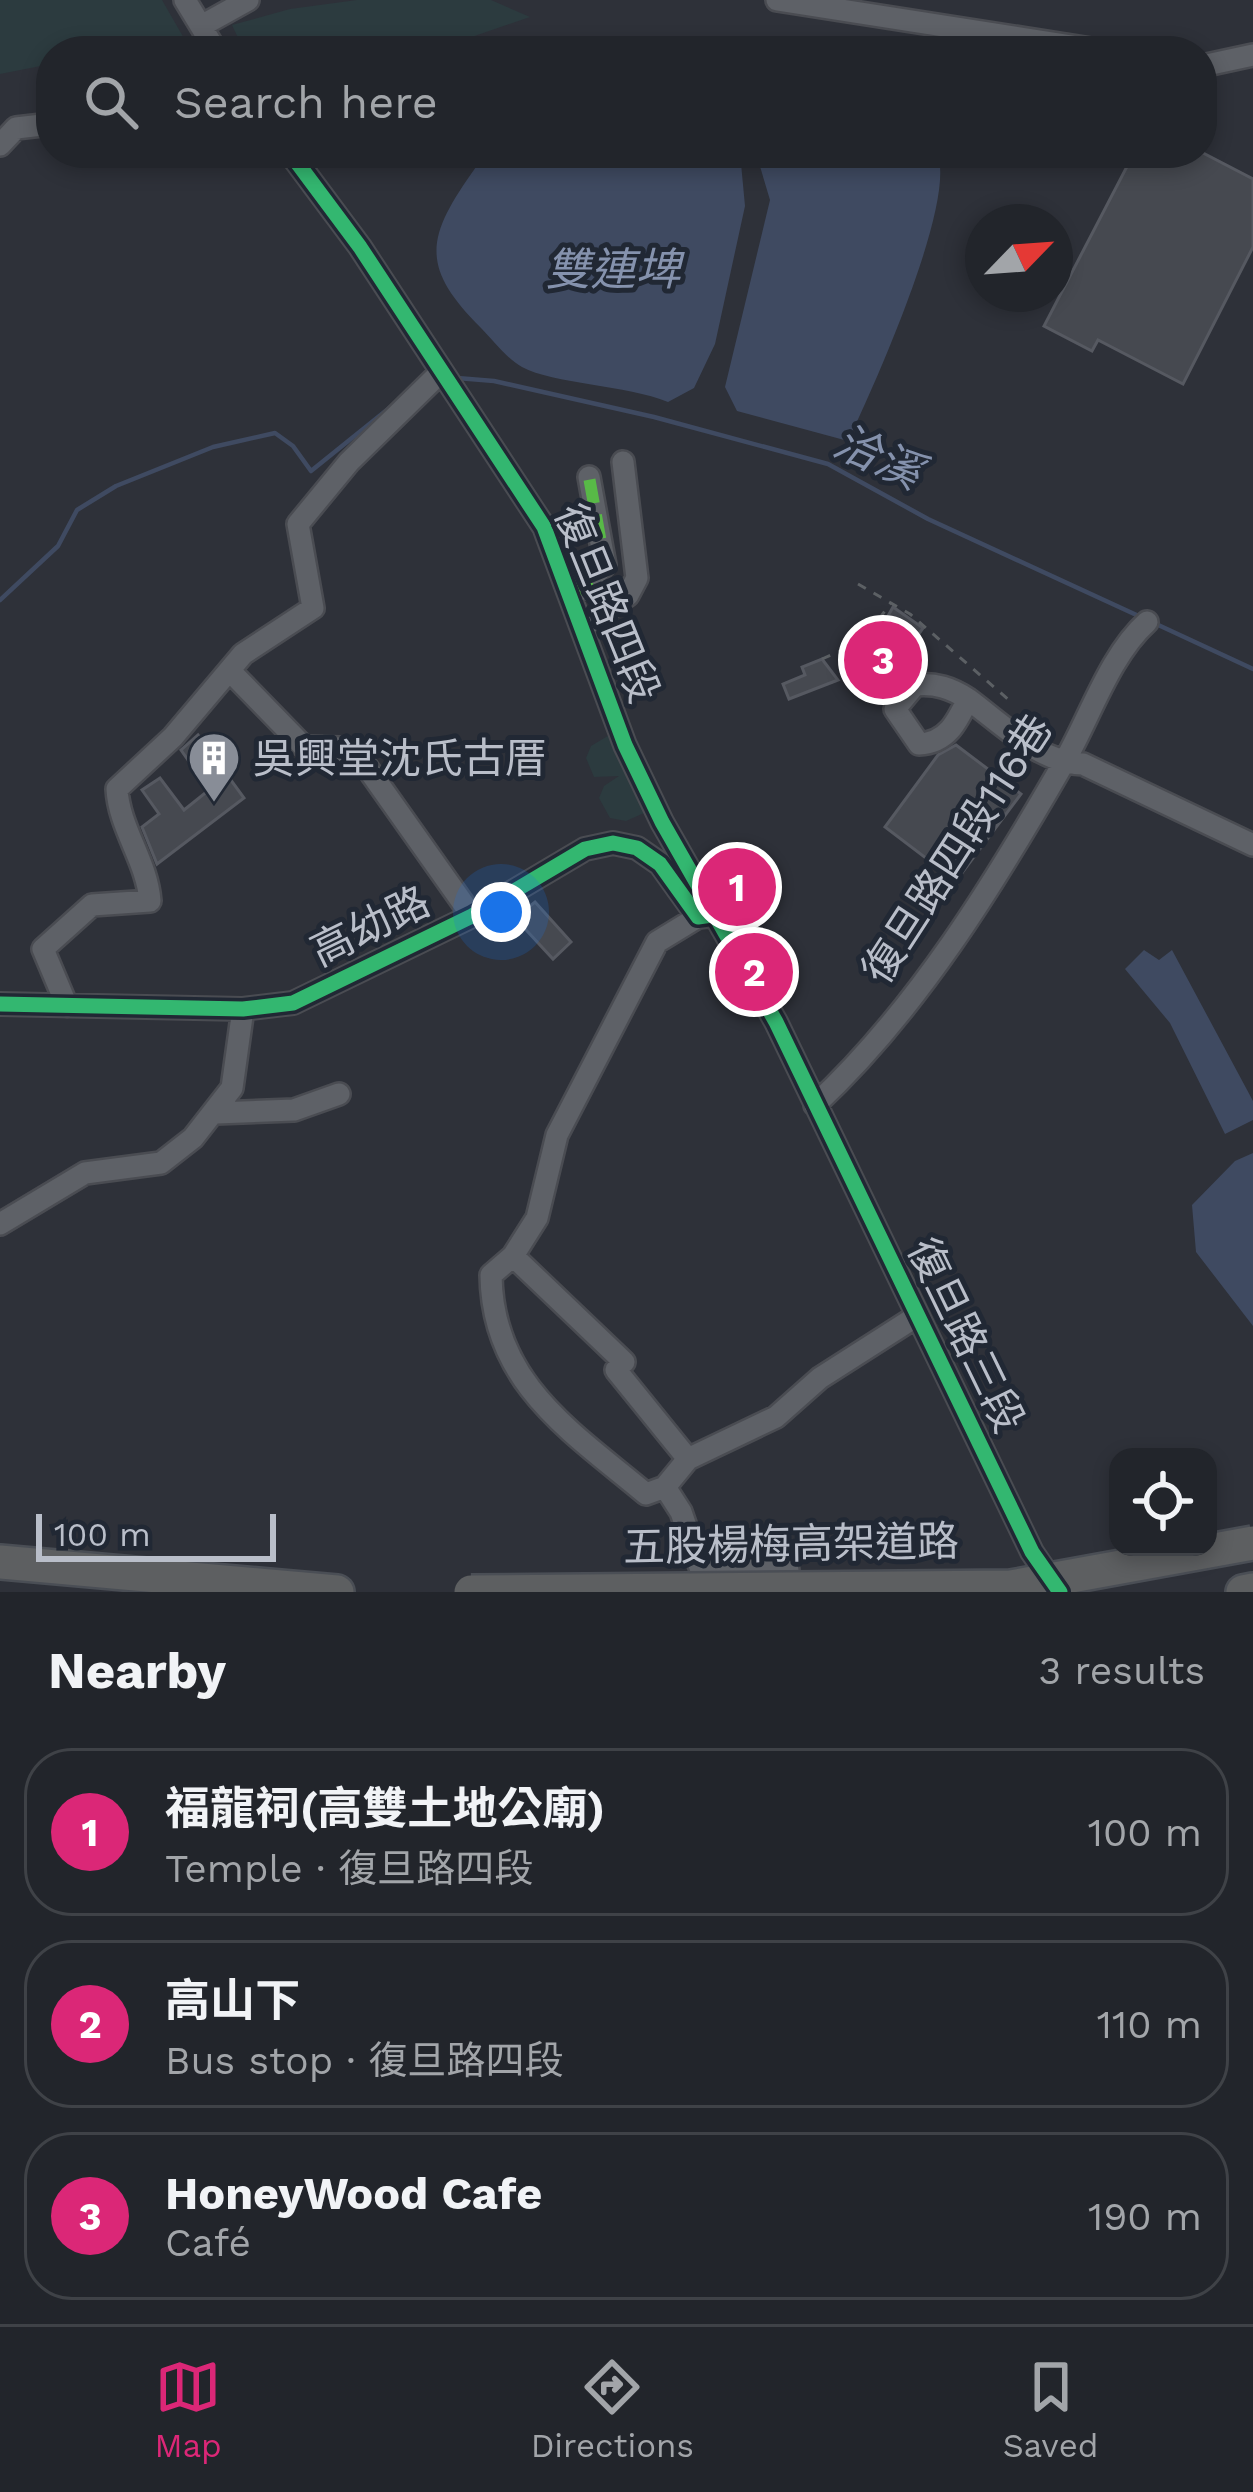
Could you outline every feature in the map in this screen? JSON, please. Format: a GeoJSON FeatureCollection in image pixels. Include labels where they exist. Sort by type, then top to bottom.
{"type":"FeatureCollection","features":[{"type":"Feature","properties":{"kind":"highway","name":"五股楊梅高架道路"},"geometry":{"type":"LineString","coordinates":[[471,1592],[1011,1587],[1253,1544]]}},
{"type":"Feature","properties":{"kind":"highway"},"geometry":{"type":"LineString","coordinates":[[0,1562],[337,1592]]}},
{"type":"Feature","properties":{"kind":"highway"},"geometry":{"type":"LineString","coordinates":[[1244,1592],[1253,1590]]}},
{"type":"Feature","properties":{"kind":"street"},"geometry":{"type":"LineString","coordinates":[[185,0],[208,36]]}},
{"type":"Feature","properties":{"kind":"street"},"geometry":{"type":"LineString","coordinates":[[203,26],[248,0]]}},
{"type":"Feature","properties":{"kind":"street"},"geometry":{"type":"LineString","coordinates":[[777,0],[1008,36]]}},
{"type":"Feature","properties":{"kind":"street"},"geometry":{"type":"LineString","coordinates":[[1217,63],[1253,55]]}},
{"type":"Feature","properties":{"kind":"street"},"geometry":{"type":"LineString","coordinates":[[0,145],[16,128],[36,126]]}},
{"type":"Feature","properties":{"kind":"street","name":"復旦路四段"},"geometry":{"type":"LineString","coordinates":[[300,168],[544,527],[625,745],[708,916],[815,1106]]}},
{"type":"Feature","properties":{"kind":"street"},"geometry":{"type":"LineString","coordinates":[[67,1006],[44,949],[92,905],[149,901],[148,881],[118,805],[117,789],[232,674],[243,654],[313,608],[298,524],[349,462],[440,371]]}},
{"type":"Feature","properties":{"kind":"street"},"geometry":{"type":"LineString","coordinates":[[584,626],[628,595],[638,578],[623,461]]}},
{"type":"Feature","properties":{"kind":"street"},"geometry":{"type":"LineString","coordinates":[[572,596],[605,565],[590,477]]}},
{"type":"Feature","properties":{"kind":"street","name":"復旦路四段116巷"},"geometry":{"type":"LineString","coordinates":[[815,1106],[862,1062],[946,949],[1064,763],[1118,662],[1147,622]]}},
{"type":"Feature","properties":{"kind":"street"},"geometry":{"type":"LineString","coordinates":[[232,674],[304,747],[340,748],[368,769],[472,916]]}},
{"type":"Feature","properties":{"kind":"street"},"geometry":{"type":"LineString","coordinates":[[968,699],[1064,763],[1082,764],[1246,841]]}},
{"type":"Feature","properties":{"kind":"street","name":"高幼路"},"geometry":{"type":"LineString","coordinates":[[0,1004],[243,1009],[293,1003],[472,916],[584,849],[613,843],[637,848],[660,864],[708,916]]}},
{"type":"Feature","properties":{"kind":"street"},"geometry":{"type":"LineString","coordinates":[[708,916],[657,942],[557,1135],[537,1218],[513,1256],[491,1275],[491,1313],[526,1383],[577,1440],[646,1494],[665,1487],[688,1459],[776,1417],[820,1378],[917,1316]]}},
{"type":"Feature","properties":{"kind":"street"},"geometry":{"type":"LineString","coordinates":[[0,1224],[85,1173],[161,1163],[216,1114],[232,1088],[243,1009]]}},
{"type":"Feature","properties":{"kind":"street"},"geometry":{"type":"LineString","coordinates":[[216,1114],[294,1110],[339,1094]]}},
{"type":"Feature","properties":{"kind":"street","name":"復旦路三段"},"geometry":{"type":"LineString","coordinates":[[815,1106],[1032,1552],[1060,1592]]}},
{"type":"Feature","properties":{"kind":"street"},"geometry":{"type":"LineString","coordinates":[[513,1256],[620,1366],[688,1459]]}},
{"type":"Feature","properties":{"kind":"street"},"geometry":{"type":"LineString","coordinates":[[665,1487],[704,1572],[788,1570]]}},
{"type":"Feature","properties":{"kind":"path"},"geometry":{"type":"LineString","coordinates":[[860,573],[864,587]]}},
{"type":"Feature","properties":{"kind":"path"},"geometry":{"type":"LineString","coordinates":[[858,584],[891,603],[1010,701]]}},
{"type":"Feature","properties":{"kind":"path"},"geometry":{"type":"LineString","coordinates":[[822,659],[864,640],[891,603]]}},
{"type":"Feature","properties":{"kind":"shaded area"},"geometry":{"type":"Polygon","coordinates":[[[0,0],[162,0],[183,36],[36,36],[36,67],[0,74],[0,0]]]}},
{"type":"Feature","properties":{"kind":"shaded area"},"geometry":{"type":"Polygon","coordinates":[[[357,0],[491,0],[530,17],[475,36],[237,36],[232,25],[290,9],[357,0]]]}},
{"type":"Feature","properties":{"kind":"shaded area"},"geometry":{"type":"Polygon","coordinates":[[[611,734],[644,813],[626,821],[610,818],[599,798],[604,786],[619,776],[594,777],[586,758],[591,746],[611,734]]]}},
{"type":"Feature","properties":{"kind":"water","name":"雙連埤"},"geometry":{"type":"Polygon","coordinates":[[[475,168],[741,168],[745,206],[715,344],[694,388],[668,402],[535,373],[506,354],[461,306],[439,268],[439,232],[475,168]]]}},
{"type":"Feature","properties":{"kind":"water","name":"雙連埤"},"geometry":{"type":"Polygon","coordinates":[[[760,168],[939,168],[935,211],[924,252],[848,441],[737,411],[725,387],[770,200],[760,168]]]}},
{"type":"Feature","properties":{"kind":"water"},"geometry":{"type":"Polygon","coordinates":[[[1144,950],[1159,960],[1172,950],[1253,1101],[1253,1120],[1225,1134],[1170,1023],[1125,969],[1144,950]]]}},
{"type":"Feature","properties":{"kind":"water"},"geometry":{"type":"Polygon","coordinates":[[[1253,1153],[1253,1326],[1196,1252],[1192,1205],[1235,1161],[1253,1153]]]}},
{"type":"Feature","properties":{"kind":"building"},"geometry":{"type":"Polygon","coordinates":[[[1217,160],[1253,179],[1253,247],[1183,384],[1098,340],[1092,351],[1044,326],[1051,312],[1073,312],[1073,270],[1126,168],[1217,168],[1217,160]]]}},
{"type":"Feature","properties":{"kind":"building"},"geometry":{"type":"Polygon","coordinates":[[[893,607],[923,628],[880,689],[856,673],[893,607]]]}},
{"type":"Feature","properties":{"kind":"building"},"geometry":{"type":"Polygon","coordinates":[[[822,659],[838,680],[789,699],[783,684],[805,675],[802,667],[822,659]]]}},
{"type":"Feature","properties":{"kind":"building","name":"吳興堂沈氏古厝"},"geometry":{"type":"Polygon","coordinates":[[[198,735],[244,798],[157,864],[142,827],[159,814],[142,790],[160,778],[184,810],[209,790],[181,750],[198,735]]]}},
{"type":"Feature","properties":{"kind":"building"},"geometry":{"type":"Polygon","coordinates":[[[956,745],[1021,794],[956,881],[885,827],[938,755],[956,745]]]}},
{"type":"Feature","properties":{"kind":"building"},"geometry":{"type":"Polygon","coordinates":[[[535,902],[571,942],[553,959],[515,918],[535,902]]]}},
{"type":"Feature","properties":{"kind":"waterway","name":"洽溪"},"geometry":{"type":"LineString","coordinates":[[457,378],[494,381],[654,417],[828,464],[928,519],[1143,618]]}},
{"type":"Feature","properties":{"kind":"waterway","name":"洽溪"},"geometry":{"type":"LineString","coordinates":[[0,600],[58,546],[77,510],[116,486],[213,447],[275,433],[293,446],[311,471],[393,405]]}},
{"type":"Feature","properties":{"kind":"waterway","name":"洽溪"},"geometry":{"type":"LineString","coordinates":[[1154,623],[1253,669]]}},
{"type":"Feature","properties":{"kind":"marked path"},"geometry":{"type":"LineString","coordinates":[[572,596],[605,565],[589,477]]}},
{"type":"Feature","properties":{"kind":"cycle path"},"geometry":{"type":"LineString","coordinates":[[301,168],[360,247],[544,527],[625,745],[662,822],[776,1022],[1032,1552],[1060,1592]]}},
{"type":"Feature","properties":{"kind":"cycle path"},"geometry":{"type":"LineString","coordinates":[[0,1004],[243,1009],[293,1003],[472,916],[585,849],[613,843],[637,848],[660,864],[698,917],[719,914]]}},
{"type":"Feature","properties":{"kind":"place","name":"HoneyWood Cafe"},"geometry":{"type":"Point","coordinates":[883,660]}},
{"type":"Feature","properties":{"kind":"place","name":"吳興堂沈氏古厝"},"geometry":{"type":"Point","coordinates":[214,804]}},
{"type":"Feature","properties":{"kind":"place","name":"福龍祠(高雙土地公廟)"},"geometry":{"type":"Point","coordinates":[737,887]}},
{"type":"Feature","properties":{"kind":"place","name":"高山下"},"geometry":{"type":"Point","coordinates":[754,972]}}]}
